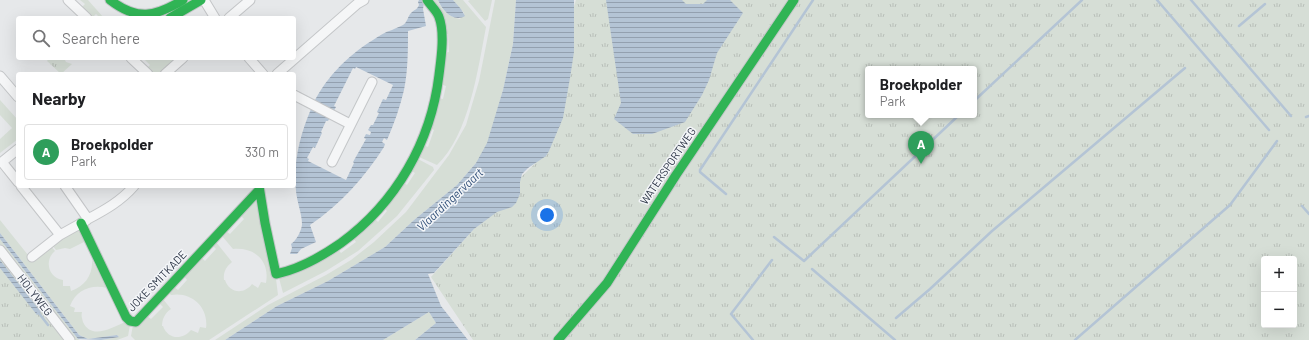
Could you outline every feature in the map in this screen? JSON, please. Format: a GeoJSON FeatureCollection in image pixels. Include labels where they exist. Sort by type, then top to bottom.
{"type":"FeatureCollection","features":[{"type":"Feature","properties":{"kind":"street"},"geometry":{"type":"LineString","coordinates":[[68,0],[85,16]]}},
{"type":"Feature","properties":{"kind":"street"},"geometry":{"type":"LineString","coordinates":[[106,1],[126,11],[150,14],[166,10],[183,0]]}},
{"type":"Feature","properties":{"kind":"street"},"geometry":{"type":"LineString","coordinates":[[173,16],[201,0]]}},
{"type":"Feature","properties":{"kind":"street"},"geometry":{"type":"LineString","coordinates":[[204,0],[214,16]]}},
{"type":"Feature","properties":{"kind":"street"},"geometry":{"type":"LineString","coordinates":[[231,16],[250,0]]}},
{"type":"Feature","properties":{"kind":"street"},"geometry":{"type":"LineString","coordinates":[[296,57],[357,4],[364,0]]}},
{"type":"Feature","properties":{"kind":"street"},"geometry":{"type":"LineString","coordinates":[[259,188],[276,274],[292,271],[323,255],[357,231],[378,211],[393,193],[416,156],[433,109],[440,70],[440,33],[438,17],[426,0]]}},
{"type":"Feature","properties":{"kind":"street","name":"WATERSPORTWEG"},"geometry":{"type":"LineString","coordinates":[[558,340],[607,283],[676,175],[794,0]]}},
{"type":"Feature","properties":{"kind":"street"},"geometry":{"type":"LineString","coordinates":[[106,1],[113,12],[120,16]]}},
{"type":"Feature","properties":{"kind":"street"},"geometry":{"type":"LineString","coordinates":[[133,60],[146,72]]}},
{"type":"Feature","properties":{"kind":"street"},"geometry":{"type":"LineString","coordinates":[[167,72],[181,60]]}},
{"type":"Feature","properties":{"kind":"street"},"geometry":{"type":"LineString","coordinates":[[251,60],[261,72]]}},
{"type":"Feature","properties":{"kind":"street"},"geometry":{"type":"LineString","coordinates":[[279,72],[293,60]]}},
{"type":"Feature","properties":{"kind":"street"},"geometry":{"type":"LineString","coordinates":[[0,76],[16,95]]}},
{"type":"Feature","properties":{"kind":"street"},"geometry":{"type":"LineString","coordinates":[[332,162],[372,82]]}},
{"type":"Feature","properties":{"kind":"street"},"geometry":{"type":"LineString","coordinates":[[296,96],[350,124]]}},
{"type":"Feature","properties":{"kind":"street"},"geometry":{"type":"LineString","coordinates":[[16,151],[2,162],[16,180]]}},
{"type":"Feature","properties":{"kind":"street"},"geometry":{"type":"LineString","coordinates":[[23,188],[60,235]]}},
{"type":"Feature","properties":{"kind":"street"},"geometry":{"type":"LineString","coordinates":[[66,188],[85,221]]}},
{"type":"Feature","properties":{"kind":"street"},"geometry":{"type":"LineString","coordinates":[[32,257],[60,235],[107,210],[132,188]]}},
{"type":"Feature","properties":{"kind":"street","name":"JOKE SMITKADE"},"geometry":{"type":"LineString","coordinates":[[85,221],[126,317],[132,322],[136,322],[259,188]]}},
{"type":"Feature","properties":{"kind":"street","name":"HOLYWEG"},"geometry":{"type":"LineString","coordinates":[[0,250],[70,340]]}},
{"type":"Feature","properties":{"kind":"green space"},"geometry":{"type":"Polygon","coordinates":[[[80,0],[88,0],[102,16],[98,16],[96,14],[94,16],[90,16],[81,8],[85,4],[80,0]]]}},
{"type":"Feature","properties":{"kind":"green space"},"geometry":{"type":"Polygon","coordinates":[[[430,0],[438,0],[446,13],[452,17],[460,19],[464,13],[453,0],[463,0],[486,27],[475,81],[464,119],[457,137],[448,152],[437,165],[419,157],[423,145],[428,147],[434,130],[429,128],[438,98],[443,99],[446,86],[440,84],[443,53],[449,52],[448,34],[443,34],[430,0]]]}},
{"type":"Feature","properties":{"kind":"green space"},"geometry":{"type":"Polygon","coordinates":[[[492,0],[488,19],[485,21],[468,1],[492,0]]]}},
{"type":"Feature","properties":{"kind":"green space"},"geometry":{"type":"Polygon","coordinates":[[[495,0],[516,0],[513,44],[503,90],[490,137],[485,150],[476,163],[457,185],[414,220],[385,247],[328,281],[277,306],[225,340],[215,340],[268,305],[326,275],[351,260],[374,242],[406,212],[449,155],[466,125],[479,81],[495,0]]]}},
{"type":"Feature","properties":{"kind":"green space"},"geometry":{"type":"Polygon","coordinates":[[[576,0],[1309,0],[1309,340],[473,340],[431,277],[474,229],[503,206],[518,180],[550,149],[572,12],[576,0]]]}},
{"type":"Feature","properties":{"kind":"green space"},"geometry":{"type":"Polygon","coordinates":[[[65,60],[66,62],[72,64],[63,72],[59,72],[47,61],[65,60]]]}},
{"type":"Feature","properties":{"kind":"green space"},"geometry":{"type":"Polygon","coordinates":[[[145,60],[172,60],[174,63],[164,72],[150,72],[146,69],[150,65],[145,60]]]}},
{"type":"Feature","properties":{"kind":"green space"},"geometry":{"type":"Polygon","coordinates":[[[0,100],[16,118],[16,141],[0,153],[0,139],[12,128],[0,115],[0,100]]]}},
{"type":"Feature","properties":{"kind":"green space"},"geometry":{"type":"Polygon","coordinates":[[[418,159],[433,167],[434,170],[397,216],[358,251],[326,271],[283,293],[279,278],[337,248],[341,253],[356,242],[352,237],[374,218],[378,222],[387,211],[383,207],[403,182],[407,185],[415,173],[410,170],[418,159]]]}},
{"type":"Feature","properties":{"kind":"green space"},"geometry":{"type":"Polygon","coordinates":[[[255,199],[276,279],[278,295],[209,340],[135,340],[131,336],[133,325],[147,316],[151,319],[163,307],[159,303],[163,299],[171,309],[166,314],[162,323],[162,326],[168,334],[180,337],[184,336],[191,330],[198,333],[200,327],[206,328],[205,313],[197,302],[192,298],[178,294],[171,295],[169,293],[174,287],[178,290],[187,280],[184,276],[201,257],[205,261],[216,249],[212,245],[216,242],[232,262],[224,275],[224,280],[230,288],[241,291],[249,288],[252,284],[258,288],[261,282],[266,283],[266,268],[259,257],[248,250],[233,249],[222,236],[226,231],[230,234],[244,219],[240,215],[255,199]]]}},
{"type":"Feature","properties":{"kind":"green space"},"geometry":{"type":"Polygon","coordinates":[[[0,220],[32,260],[51,246],[55,251],[50,259],[49,268],[54,276],[63,280],[63,286],[70,286],[71,291],[84,283],[87,279],[91,270],[92,260],[107,288],[95,287],[80,292],[70,306],[75,308],[74,312],[82,312],[83,322],[91,330],[102,331],[125,322],[130,325],[128,336],[117,340],[101,340],[119,337],[117,335],[88,339],[79,335],[0,233],[0,220]]]}},
{"type":"Feature","properties":{"kind":"green space"},"geometry":{"type":"Polygon","coordinates":[[[80,228],[86,241],[70,249],[65,248],[56,250],[52,245],[80,228]]]}},
{"type":"Feature","properties":{"kind":"green space"},"geometry":{"type":"Polygon","coordinates":[[[0,239],[80,340],[75,340],[50,307],[43,301],[0,244],[0,239]]]}},
{"type":"Feature","properties":{"kind":"green space"},"geometry":{"type":"Polygon","coordinates":[[[0,245],[74,340],[0,340],[0,245]]]}},
{"type":"Feature","properties":{"kind":"green space"},"geometry":{"type":"Polygon","coordinates":[[[429,312],[436,323],[415,340],[383,340],[429,312]]]}},
{"type":"Feature","properties":{"kind":"water"},"geometry":{"type":"Polygon","coordinates":[[[419,0],[422,0],[424,3],[423,9],[426,26],[408,31],[407,68],[404,90],[390,134],[387,140],[384,138],[382,142],[385,144],[384,147],[351,190],[332,208],[310,225],[316,242],[301,249],[297,254],[290,254],[292,248],[291,244],[298,235],[302,224],[296,188],[298,149],[316,98],[329,79],[345,61],[363,46],[384,33],[404,24],[410,14],[417,9],[419,0]],[[356,67],[355,69],[353,68],[334,106],[336,107],[328,121],[326,121],[315,148],[313,147],[307,158],[309,159],[308,161],[346,180],[354,163],[353,162],[366,139],[364,138],[366,134],[370,135],[371,132],[368,130],[371,125],[373,125],[379,113],[377,112],[383,99],[386,100],[393,85],[356,67]]]}},
{"type":"Feature","properties":{"kind":"water"},"geometry":{"type":"Polygon","coordinates":[[[438,0],[453,0],[465,16],[461,18],[452,17],[442,8],[438,0]]]}},
{"type":"Feature","properties":{"kind":"water","name":"Vlaardingervaart"},"geometry":{"type":"Polygon","coordinates":[[[516,0],[574,0],[574,52],[563,118],[546,156],[522,174],[520,194],[516,203],[512,207],[497,212],[474,229],[434,273],[428,274],[441,306],[468,340],[415,340],[436,323],[429,312],[383,340],[225,340],[277,306],[328,281],[385,247],[414,220],[457,185],[476,163],[487,143],[503,90],[513,44],[516,0]]]}},
{"type":"Feature","properties":{"kind":"water"},"geometry":{"type":"Polygon","coordinates":[[[606,0],[682,0],[686,4],[703,4],[707,0],[730,0],[743,13],[717,53],[709,80],[702,95],[685,122],[652,134],[633,134],[614,119],[621,103],[606,0]]]}},
{"type":"Feature","properties":{"kind":"water"},"geometry":{"type":"Polygon","coordinates":[[[0,233],[79,335],[88,339],[117,335],[119,337],[101,340],[78,339],[0,239],[0,233]]]}},
{"type":"Feature","properties":{"kind":"water"},"geometry":{"type":"Polygon","coordinates":[[[0,260],[41,312],[37,315],[0,268],[0,260]]]}},
{"type":"Feature","properties":{"kind":"waterway"},"geometry":{"type":"LineString","coordinates":[[726,194],[700,172],[700,170],[813,0]]}},
{"type":"Feature","properties":{"kind":"waterway"},"geometry":{"type":"LineString","coordinates":[[977,98],[1082,0]]}},
{"type":"Feature","properties":{"kind":"waterway"},"geometry":{"type":"LineString","coordinates":[[1157,0],[1269,130]]}},
{"type":"Feature","properties":{"kind":"waterway"},"geometry":{"type":"LineString","coordinates":[[1191,0],[1291,116]]}},
{"type":"Feature","properties":{"kind":"waterway"},"geometry":{"type":"LineString","coordinates":[[1239,26],[1265,4]]}},
{"type":"Feature","properties":{"kind":"waterway"},"geometry":{"type":"LineString","coordinates":[[896,318],[930,289],[992,231],[1185,68]]}},
{"type":"Feature","properties":{"kind":"waterway"},"geometry":{"type":"LineString","coordinates":[[774,237],[804,261],[956,118]]}},
{"type":"Feature","properties":{"kind":"waterway"},"geometry":{"type":"LineString","coordinates":[[1075,340],[1230,205],[1277,141]]}},
{"type":"Feature","properties":{"kind":"waterway"},"geometry":{"type":"LineString","coordinates":[[1302,206],[1309,214]]}},
{"type":"Feature","properties":{"kind":"waterway"},"geometry":{"type":"LineString","coordinates":[[753,340],[731,314],[772,260]]}},
{"type":"Feature","properties":{"kind":"waterway"},"geometry":{"type":"LineString","coordinates":[[812,269],[895,340]]}},
{"type":"Feature","properties":{"kind":"waterway"},"geometry":{"type":"LineString","coordinates":[[38,312],[48,325]]}},
{"type":"Feature","properties":{"kind":"traffic: fast"},"geometry":{"type":"LineString","coordinates":[[110,0],[120,7],[138,14],[155,13],[173,6],[183,0]]}},
{"type":"Feature","properties":{"kind":"traffic: fast"},"geometry":{"type":"LineString","coordinates":[[173,16],[201,0]]}},
{"type":"Feature","properties":{"kind":"traffic: fast"},"geometry":{"type":"LineString","coordinates":[[259,188],[276,274],[302,266],[326,253],[361,227],[378,209],[394,190],[408,169],[419,147],[435,100],[441,61],[442,31],[438,15],[427,0]]}},
{"type":"Feature","properties":{"kind":"traffic: fast"},"geometry":{"type":"LineString","coordinates":[[558,340],[607,283],[676,175],[794,0]]}},
{"type":"Feature","properties":{"kind":"traffic: fast"},"geometry":{"type":"LineString","coordinates":[[81,223],[126,317],[130,321],[136,322],[259,190]]}},
{"type":"Feature","properties":{"kind":"place","name":"Broekpolder"},"geometry":{"type":"Point","coordinates":[921,164]}}]}
